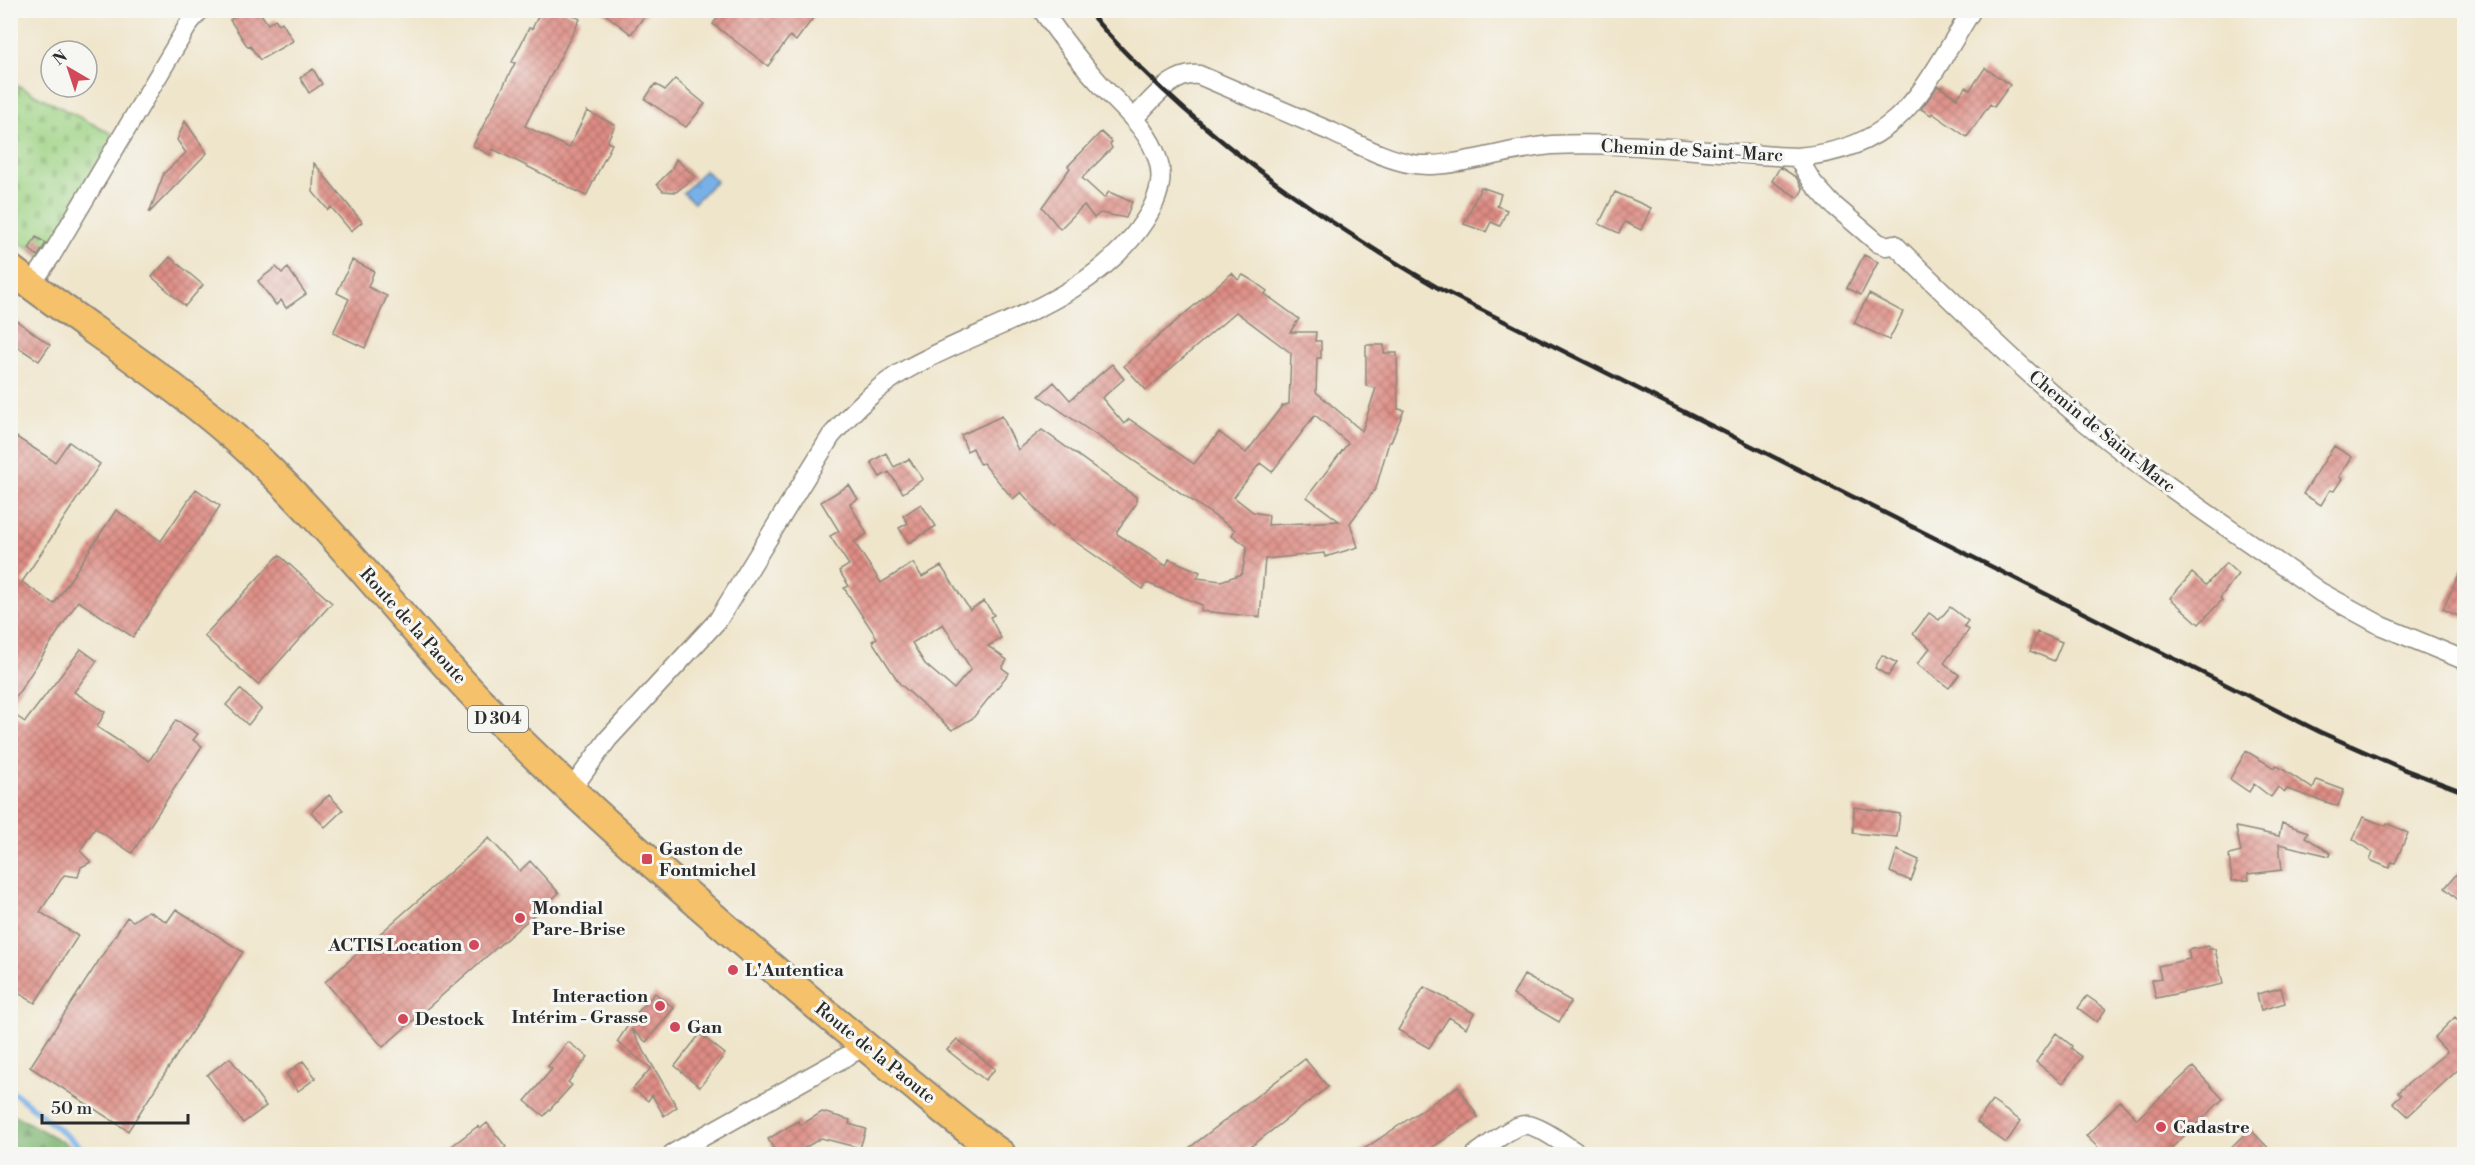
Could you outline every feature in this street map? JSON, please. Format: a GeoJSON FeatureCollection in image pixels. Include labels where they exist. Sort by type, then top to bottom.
{"type":"FeatureCollection","features":[{"type":"Feature","properties":{"kind":"main road","name":"Route de la Paoute"},"geometry":{"type":"LineString","coordinates":[[21,277],[149,367],[196,404],[255,456],[302,503],[476,697],[571,790],[642,855],[865,1046],[1001,1155]]}},
{"type":"Feature","properties":{"kind":"street"},"geometry":{"type":"LineString","coordinates":[[21,277],[70,225],[190,22],[200,10]]}},
{"type":"Feature","properties":{"kind":"street"},"geometry":{"type":"LineString","coordinates":[[571,790],[608,739],[718,620],[831,436],[854,410],[880,387],[909,368],[1086,281],[1118,256],[1152,209],[1160,184],[1159,162],[1150,141],[1134,118],[1072,52],[1042,10]]}},
{"type":"Feature","properties":{"kind":"street"},"geometry":{"type":"LineString","coordinates":[[1797,157],[1820,155],[1865,141],[1900,118],[1914,101],[1972,10]]}},
{"type":"Feature","properties":{"kind":"street","name":"Chemin de Saint-Marc"},"geometry":{"type":"LineString","coordinates":[[1134,118],[1174,81],[1182,75],[1190,74],[1227,87],[1388,157],[1414,164],[1438,164],[1523,148],[1553,145],[1797,157],[1813,183],[1856,225],[1878,243],[1886,246],[1894,244],[2017,363],[2085,422],[2156,477],[2320,592],[2349,609],[2464,660]]}},
{"type":"Feature","properties":{"kind":"street"},"geometry":{"type":"LineString","coordinates":[[672,1155],[865,1046]]}},
{"type":"Feature","properties":{"kind":"street"},"geometry":{"type":"LineString","coordinates":[[1476,1155],[1514,1128],[1524,1124],[1535,1126],[1580,1155]]}},
{"type":"Feature","properties":{"kind":"green space"},"geometry":{"type":"Polygon","coordinates":[[[11,82],[39,96],[39,99],[44,99],[120,138],[42,259],[11,236],[11,82]]]}},
{"type":"Feature","properties":{"kind":"green space"},"geometry":{"type":"Polygon","coordinates":[[[11,1113],[79,1151],[78,1154],[11,1154],[11,1113]]]}},
{"type":"Feature","properties":{"kind":"water"},"geometry":{"type":"Polygon","coordinates":[[[705,170],[716,181],[694,203],[683,193],[705,170]]]}},
{"type":"Feature","properties":{"kind":"building"},"geometry":{"type":"Polygon","coordinates":[[[245,10],[258,10],[268,24],[275,19],[279,24],[282,22],[293,41],[260,60],[230,20],[245,10]]]}},
{"type":"Feature","properties":{"kind":"building"},"geometry":{"type":"Polygon","coordinates":[[[541,10],[564,10],[580,19],[525,126],[569,148],[587,111],[615,125],[607,142],[612,144],[586,196],[493,149],[490,155],[473,146],[515,63],[512,62],[529,28],[532,29],[541,10]]]}},
{"type":"Feature","properties":{"kind":"building"},"geometry":{"type":"Polygon","coordinates":[[[600,10],[649,10],[631,34],[600,10]]]}},
{"type":"Feature","properties":{"kind":"building"},"geometry":{"type":"Polygon","coordinates":[[[723,10],[756,10],[767,18],[773,10],[819,10],[796,41],[790,36],[768,66],[713,24],[723,10]]]}},
{"type":"Feature","properties":{"kind":"building"},"geometry":{"type":"Polygon","coordinates":[[[1985,68],[2010,85],[1994,107],[1990,104],[1967,137],[1932,113],[1931,115],[1921,109],[1938,86],[1957,98],[1966,87],[1970,90],[1985,68]]]}},
{"type":"Feature","properties":{"kind":"building"},"geometry":{"type":"Polygon","coordinates":[[[313,69],[322,84],[309,93],[300,78],[313,69]]]}},
{"type":"Feature","properties":{"kind":"building"},"geometry":{"type":"Polygon","coordinates":[[[675,79],[705,104],[686,127],[645,99],[655,84],[665,90],[675,79]]]}},
{"type":"Feature","properties":{"kind":"building"},"geometry":{"type":"Polygon","coordinates":[[[185,121],[207,153],[149,213],[164,173],[186,153],[177,140],[185,121]]]}},
{"type":"Feature","properties":{"kind":"building"},"geometry":{"type":"Polygon","coordinates":[[[1101,132],[1112,142],[1110,144],[1112,148],[1082,178],[1104,198],[1109,192],[1132,202],[1126,218],[1100,213],[1094,218],[1084,205],[1060,229],[1042,207],[1070,168],[1068,166],[1101,132]]]}},
{"type":"Feature","properties":{"kind":"building"},"geometry":{"type":"Polygon","coordinates":[[[676,159],[695,177],[676,192],[663,191],[657,184],[671,170],[676,159]]]}},
{"type":"Feature","properties":{"kind":"building"},"geometry":{"type":"Polygon","coordinates":[[[314,163],[362,222],[351,231],[331,207],[328,210],[313,192],[314,163]]]}},
{"type":"Feature","properties":{"kind":"building"},"geometry":{"type":"Polygon","coordinates":[[[1780,167],[1796,177],[1803,189],[1798,198],[1772,181],[1780,167]]]}},
{"type":"Feature","properties":{"kind":"building"},"geometry":{"type":"Polygon","coordinates":[[[1481,187],[1501,194],[1497,206],[1507,210],[1500,226],[1491,222],[1486,232],[1464,224],[1481,187]]]}},
{"type":"Feature","properties":{"kind":"building"},"geometry":{"type":"Polygon","coordinates":[[[1615,192],[1651,208],[1641,230],[1625,222],[1619,233],[1599,224],[1615,192]]]}},
{"type":"Feature","properties":{"kind":"building"},"geometry":{"type":"Polygon","coordinates":[[[36,237],[46,243],[38,256],[29,249],[36,237]]]}},
{"type":"Feature","properties":{"kind":"building"},"geometry":{"type":"Polygon","coordinates":[[[1864,255],[1878,262],[1861,295],[1847,288],[1864,255]]]}},
{"type":"Feature","properties":{"kind":"building"},"geometry":{"type":"Polygon","coordinates":[[[170,257],[203,285],[185,306],[152,277],[170,257]]]}},
{"type":"Feature","properties":{"kind":"building"},"geometry":{"type":"Polygon","coordinates":[[[352,260],[374,271],[368,287],[387,296],[365,348],[333,333],[349,299],[337,293],[352,260]]]}},
{"type":"Feature","properties":{"kind":"building"},"geometry":{"type":"Polygon","coordinates":[[[276,267],[282,273],[288,268],[306,294],[286,308],[281,300],[276,305],[258,281],[276,267]]]}},
{"type":"Feature","properties":{"kind":"building"},"geometry":{"type":"Polygon","coordinates":[[[1232,273],[1238,280],[1243,275],[1253,281],[1267,291],[1265,294],[1299,319],[1290,332],[1316,332],[1315,341],[1321,341],[1321,358],[1317,358],[1316,392],[1362,431],[1376,388],[1366,386],[1366,345],[1384,345],[1384,353],[1397,353],[1398,409],[1404,410],[1391,442],[1389,442],[1376,488],[1350,523],[1358,547],[1325,557],[1324,553],[1265,559],[1260,617],[1201,611],[1202,605],[1147,583],[1143,589],[1053,526],[1051,527],[1021,492],[1013,499],[983,463],[980,464],[973,448],[967,451],[961,435],[1002,416],[1018,450],[1042,430],[1136,497],[1136,504],[1117,534],[1166,566],[1169,559],[1200,572],[1197,578],[1221,581],[1242,574],[1247,546],[1232,535],[1235,530],[1039,396],[1054,382],[1070,400],[1112,364],[1124,379],[1102,398],[1124,424],[1129,419],[1194,464],[1219,432],[1246,453],[1282,406],[1289,404],[1291,353],[1236,312],[1146,390],[1124,366],[1232,273]],[[1315,415],[1272,472],[1260,463],[1234,497],[1253,512],[1269,515],[1268,525],[1339,521],[1307,497],[1348,443],[1315,415]]]}},
{"type":"Feature","properties":{"kind":"building"},"geometry":{"type":"Polygon","coordinates":[[[1869,294],[1903,312],[1889,340],[1854,323],[1869,294]]]}},
{"type":"Feature","properties":{"kind":"building"},"geometry":{"type":"Polygon","coordinates":[[[10,316],[50,345],[39,361],[10,342],[10,316]]]}},
{"type":"Feature","properties":{"kind":"building"},"geometry":{"type":"Polygon","coordinates":[[[10,433],[55,462],[69,442],[100,464],[22,582],[54,604],[116,510],[161,541],[196,489],[220,506],[133,637],[78,601],[10,706],[10,433]]]}},
{"type":"Feature","properties":{"kind":"building"},"geometry":{"type":"Polygon","coordinates":[[[2334,446],[2352,457],[2339,477],[2342,479],[2334,491],[2330,490],[2321,505],[2303,494],[2334,446]]]}},
{"type":"Feature","properties":{"kind":"building"},"geometry":{"type":"Polygon","coordinates":[[[886,453],[894,467],[909,459],[923,479],[903,493],[889,472],[880,477],[871,462],[886,453]]]}},
{"type":"Feature","properties":{"kind":"building"},"geometry":{"type":"Polygon","coordinates":[[[849,485],[858,499],[850,504],[867,534],[854,542],[881,583],[913,563],[922,577],[941,566],[970,610],[984,601],[994,615],[990,617],[1001,638],[988,646],[1007,660],[1002,668],[1009,673],[973,718],[952,730],[900,684],[872,641],[877,638],[844,588],[849,586],[839,571],[849,565],[830,536],[839,531],[821,502],[849,485]],[[943,624],[912,643],[925,664],[954,689],[971,669],[943,624]]]}},
{"type":"Feature","properties":{"kind":"building"},"geometry":{"type":"Polygon","coordinates":[[[921,504],[936,526],[909,543],[899,528],[908,523],[903,516],[921,504]]]}},
{"type":"Feature","properties":{"kind":"building"},"geometry":{"type":"Polygon","coordinates":[[[279,555],[332,603],[258,685],[204,636],[279,555]]]}},
{"type":"Feature","properties":{"kind":"building"},"geometry":{"type":"Polygon","coordinates":[[[2226,563],[2238,574],[2220,598],[2222,600],[2199,624],[2170,598],[2192,573],[2206,585],[2226,563]]]}},
{"type":"Feature","properties":{"kind":"building"},"geometry":{"type":"Polygon","coordinates":[[[2464,565],[2464,619],[2443,609],[2464,565]]]}},
{"type":"Feature","properties":{"kind":"building"},"geometry":{"type":"Polygon","coordinates":[[[1950,607],[1968,621],[1964,626],[1969,630],[1944,663],[1959,675],[1949,688],[1917,664],[1930,648],[1913,634],[1929,613],[1939,620],[1950,607]]]}},
{"type":"Feature","properties":{"kind":"building"},"geometry":{"type":"Polygon","coordinates":[[[2037,632],[2062,642],[2054,661],[2030,651],[2037,632]]]}},
{"type":"Feature","properties":{"kind":"building"},"geometry":{"type":"Polygon","coordinates":[[[81,649],[97,661],[74,692],[105,712],[97,727],[149,761],[176,720],[198,734],[193,740],[202,746],[132,853],[95,828],[80,851],[91,862],[81,867],[78,877],[64,875],[40,912],[78,936],[35,1003],[10,988],[10,712],[25,722],[81,649]]]}},
{"type":"Feature","properties":{"kind":"building"},"geometry":{"type":"Polygon","coordinates":[[[1882,655],[1897,663],[1888,676],[1875,668],[1882,655]]]}},
{"type":"Feature","properties":{"kind":"building"},"geometry":{"type":"Polygon","coordinates":[[[240,689],[261,709],[248,725],[226,705],[240,689]]]}},
{"type":"Feature","properties":{"kind":"building"},"geometry":{"type":"Polygon","coordinates":[[[2246,751],[2274,768],[2276,765],[2313,789],[2317,780],[2344,790],[2338,806],[2287,789],[2285,792],[2278,787],[2271,797],[2254,784],[2249,792],[2230,779],[2246,751]]]}},
{"type":"Feature","properties":{"kind":"building"},"geometry":{"type":"Polygon","coordinates":[[[329,795],[343,810],[325,827],[311,812],[329,795]]]}},
{"type":"Feature","properties":{"kind":"building"},"geometry":{"type":"Polygon","coordinates":[[[1854,807],[1900,814],[1897,837],[1853,833],[1854,807]]]}},
{"type":"Feature","properties":{"kind":"building"},"geometry":{"type":"Polygon","coordinates":[[[2363,817],[2386,826],[2387,823],[2408,833],[2395,863],[2392,862],[2389,868],[2370,860],[2373,853],[2353,839],[2363,817]]]}},
{"type":"Feature","properties":{"kind":"building"},"geometry":{"type":"Polygon","coordinates":[[[2282,823],[2308,832],[2305,837],[2331,853],[2330,856],[2279,844],[2282,870],[2248,874],[2249,880],[2232,881],[2229,855],[2241,852],[2236,827],[2279,836],[2282,823]]]}},
{"type":"Feature","properties":{"kind":"building"},"geometry":{"type":"Polygon","coordinates":[[[489,838],[520,871],[530,861],[559,893],[383,1047],[325,982],[489,838]]]}},
{"type":"Feature","properties":{"kind":"building"},"geometry":{"type":"Polygon","coordinates":[[[1897,850],[1919,860],[1911,881],[1890,872],[1897,850]]]}},
{"type":"Feature","properties":{"kind":"building"},"geometry":{"type":"Polygon","coordinates":[[[2464,865],[2464,905],[2445,888],[2464,865]]]}},
{"type":"Feature","properties":{"kind":"building"},"geometry":{"type":"Polygon","coordinates":[[[176,909],[243,952],[128,1131],[30,1067],[127,917],[133,921],[148,911],[167,922],[176,909]]]}},
{"type":"Feature","properties":{"kind":"building"},"geometry":{"type":"Polygon","coordinates":[[[2208,946],[2209,949],[2215,949],[2223,984],[2156,998],[2152,980],[2161,978],[2158,966],[2190,959],[2188,950],[2208,946]]]}},
{"type":"Feature","properties":{"kind":"building"},"geometry":{"type":"Polygon","coordinates":[[[1524,975],[1571,1001],[1559,1022],[1513,995],[1524,975]]]}},
{"type":"Feature","properties":{"kind":"building"},"geometry":{"type":"Polygon","coordinates":[[[1424,987],[1474,1013],[1466,1028],[1449,1017],[1429,1048],[1398,1030],[1424,987]]]}},
{"type":"Feature","properties":{"kind":"building"},"geometry":{"type":"Polygon","coordinates":[[[2281,988],[2285,1003],[2261,1010],[2257,994],[2281,988]]]}},
{"type":"Feature","properties":{"kind":"building"},"geometry":{"type":"Polygon","coordinates":[[[655,993],[674,1008],[646,1042],[631,1029],[677,1107],[664,1116],[652,1095],[648,1101],[633,1089],[651,1068],[617,1042],[635,1015],[655,993]]]}},
{"type":"Feature","properties":{"kind":"building"},"geometry":{"type":"Polygon","coordinates":[[[2087,996],[2106,1009],[2097,1022],[2078,1008],[2087,996]]]}},
{"type":"Feature","properties":{"kind":"building"},"geometry":{"type":"Polygon","coordinates":[[[2455,1017],[2464,1027],[2464,1070],[2461,1067],[2408,1116],[2393,1102],[2401,1095],[2398,1092],[2447,1052],[2434,1038],[2455,1017]]]}},
{"type":"Feature","properties":{"kind":"building"},"geometry":{"type":"Polygon","coordinates":[[[2056,1033],[2082,1057],[2063,1083],[2036,1062],[2056,1033]]]}},
{"type":"Feature","properties":{"kind":"building"},"geometry":{"type":"Polygon","coordinates":[[[700,1034],[725,1054],[700,1087],[675,1066],[700,1034]]]}},
{"type":"Feature","properties":{"kind":"building"},"geometry":{"type":"Polygon","coordinates":[[[957,1039],[995,1069],[985,1080],[947,1050],[957,1039]]]}},
{"type":"Feature","properties":{"kind":"building"},"geometry":{"type":"Polygon","coordinates":[[[568,1042],[588,1057],[568,1082],[572,1085],[544,1116],[525,1101],[552,1069],[548,1066],[568,1042]]]}},
{"type":"Feature","properties":{"kind":"building"},"geometry":{"type":"Polygon","coordinates":[[[230,1058],[266,1106],[243,1123],[207,1075],[230,1058]]]}},
{"type":"Feature","properties":{"kind":"building"},"geometry":{"type":"Polygon","coordinates":[[[1305,1059],[1328,1087],[1240,1155],[1180,1155],[1305,1059]]]}},
{"type":"Feature","properties":{"kind":"building"},"geometry":{"type":"Polygon","coordinates":[[[303,1061],[316,1078],[298,1091],[286,1074],[303,1061]]]}},
{"type":"Feature","properties":{"kind":"building","name":"Cadastre"},"geometry":{"type":"Polygon","coordinates":[[[2193,1067],[2223,1099],[2164,1155],[2106,1155],[2086,1136],[2120,1101],[2137,1119],[2193,1067]]]}},
{"type":"Feature","properties":{"kind":"building"},"geometry":{"type":"Polygon","coordinates":[[[1458,1086],[1478,1117],[1421,1155],[1355,1155],[1458,1086]]]}},
{"type":"Feature","properties":{"kind":"building"},"geometry":{"type":"Polygon","coordinates":[[[1992,1101],[2021,1121],[2006,1143],[1977,1122],[1992,1101]]]}},
{"type":"Feature","properties":{"kind":"building"},"geometry":{"type":"Polygon","coordinates":[[[822,1112],[850,1120],[849,1124],[866,1129],[860,1148],[821,1138],[793,1155],[777,1155],[768,1139],[798,1121],[801,1125],[822,1112]]]}},
{"type":"Feature","properties":{"kind":"building"},"geometry":{"type":"Polygon","coordinates":[[[487,1123],[506,1147],[496,1155],[440,1155],[478,1126],[480,1129],[487,1123]]]}},
{"type":"Feature","properties":{"kind":"building","name":"Cadastre"},"geometry":{"type":"Polygon","coordinates":[[[2250,1129],[2275,1155],[2223,1155],[2250,1129]]]}},
{"type":"Feature","properties":{"kind":"waterway"},"geometry":{"type":"LineString","coordinates":[[10,1093],[16,1094],[85,1151],[84,1154]]}},
{"type":"Feature","properties":{"kind":"railway"},"geometry":{"type":"LineString","coordinates":[[1087,10],[1165,92],[1207,129],[1297,198],[1440,289],[2320,732],[2406,770],[2464,792]]}},
{"type":"Feature","properties":{"kind":"place","name":"Gaston de Fontmichel"},"geometry":{"type":"Point","coordinates":[647,859]}},
{"type":"Feature","properties":{"kind":"place","name":"Mondial Pare-Brise"},"geometry":{"type":"Point","coordinates":[520,918]}},
{"type":"Feature","properties":{"kind":"place","name":"ACTIS Location"},"geometry":{"type":"Point","coordinates":[474,945]}},
{"type":"Feature","properties":{"kind":"place","name":"L'Autentica"},"geometry":{"type":"Point","coordinates":[733,970]}},
{"type":"Feature","properties":{"kind":"place","name":"Interaction Intérim - Grasse"},"geometry":{"type":"Point","coordinates":[660,1006]}},
{"type":"Feature","properties":{"kind":"place","name":"Destock"},"geometry":{"type":"Point","coordinates":[403,1019]}},
{"type":"Feature","properties":{"kind":"place","name":"Gan"},"geometry":{"type":"Point","coordinates":[675,1027]}},
{"type":"Feature","properties":{"kind":"place","name":"Cadastre"},"geometry":{"type":"Point","coordinates":[2161,1127]}}]}
